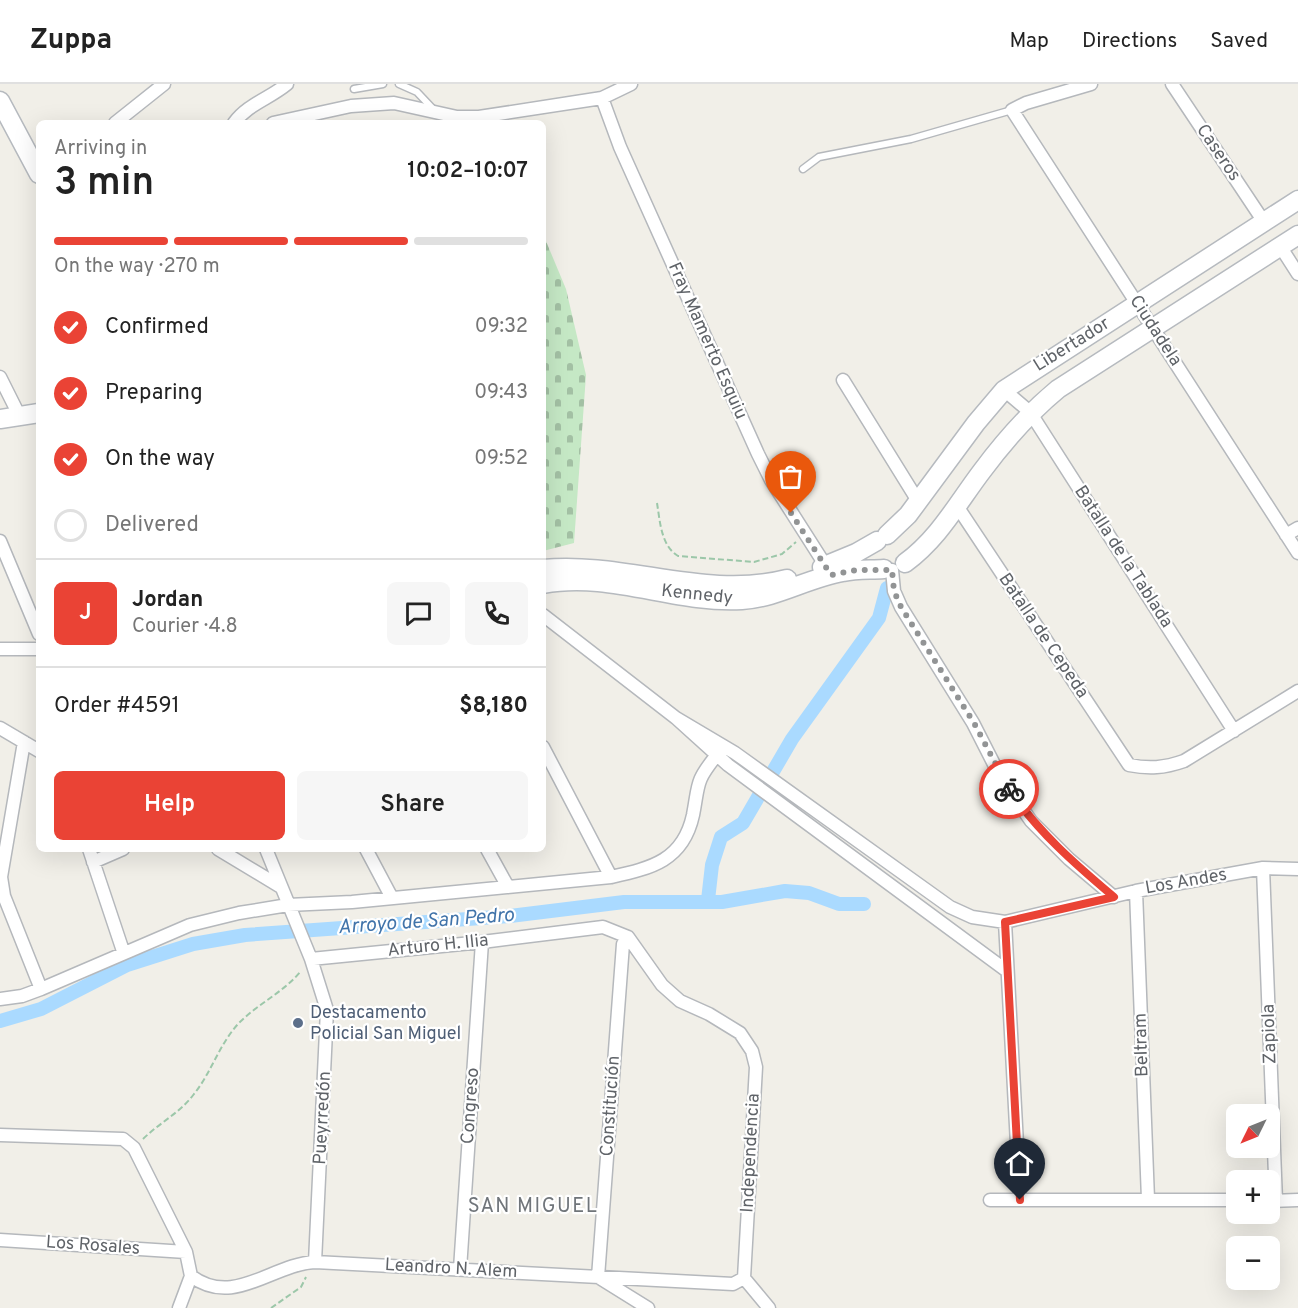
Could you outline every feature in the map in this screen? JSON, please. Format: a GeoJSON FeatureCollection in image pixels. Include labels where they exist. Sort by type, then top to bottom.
{"type":"FeatureCollection","features":[{"type":"Feature","properties":{"kind":"street"},"geometry":{"type":"LineString","coordinates":[[119,120],[164,84]]}},
{"type":"Feature","properties":{"kind":"street"},"geometry":{"type":"LineString","coordinates":[[236,120],[243,111],[272,96],[287,84]]}},
{"type":"Feature","properties":{"kind":"street"},"geometry":{"type":"LineString","coordinates":[[287,120],[351,106],[394,103],[457,117],[479,117],[602,98],[631,84]]}},
{"type":"Feature","properties":{"kind":"street"},"geometry":{"type":"LineString","coordinates":[[1012,110],[1026,103],[1090,84]]}},
{"type":"Feature","properties":{"kind":"street","name":"Caseros"},"geometry":{"type":"LineString","coordinates":[[1172,84],[1264,222]]}},
{"type":"Feature","properties":{"kind":"street","name":"Fray Mamerto Esquiu"},"geometry":{"type":"LineString","coordinates":[[602,98],[620,147],[758,454],[828,571]]}},
{"type":"Feature","properties":{"kind":"street"},"geometry":{"type":"LineString","coordinates":[[0,101],[36,167]]}},
{"type":"Feature","properties":{"kind":"street","name":"Ciudadela"},"geometry":{"type":"LineString","coordinates":[[1012,110],[1298,553]]}},
{"type":"Feature","properties":{"kind":"street","name":"Libertador"},"geometry":{"type":"LineString","coordinates":[[882,538],[918,501],[976,423],[1004,390],[1298,200]]}},
{"type":"Feature","properties":{"kind":"street","name":"Libertador"},"geometry":{"type":"LineString","coordinates":[[893,567],[931,542],[983,470],[1030,412],[1058,389],[1298,235]]}},
{"type":"Feature","properties":{"kind":"street"},"geometry":{"type":"LineString","coordinates":[[1280,246],[1298,274]]}},
{"type":"Feature","properties":{"kind":"street"},"geometry":{"type":"LineString","coordinates":[[0,377],[19,415]]}},
{"type":"Feature","properties":{"kind":"street"},"geometry":{"type":"LineString","coordinates":[[843,380],[918,501]]}},
{"type":"Feature","properties":{"kind":"street","name":"Batalla de la Tablada"},"geometry":{"type":"LineString","coordinates":[[1004,390],[1030,412],[1234,731]]}},
{"type":"Feature","properties":{"kind":"street"},"geometry":{"type":"LineString","coordinates":[[0,419],[36,413]]}},
{"type":"Feature","properties":{"kind":"street","name":"Batalla de Cepeda"},"geometry":{"type":"LineString","coordinates":[[957,506],[1129,765],[1146,769],[1168,767],[1184,761],[1234,731]]}},
{"type":"Feature","properties":{"kind":"street"},"geometry":{"type":"LineString","coordinates":[[1286,535],[1298,528]]}},
{"type":"Feature","properties":{"kind":"street"},"geometry":{"type":"LineString","coordinates":[[898,536],[907,544],[908,556],[893,567],[873,558],[882,538],[898,536]]}},
{"type":"Feature","properties":{"kind":"street","name":"Kennedy"},"geometry":{"type":"LineString","coordinates":[[546,584],[577,580],[716,600],[742,600],[776,593],[828,571],[882,538]]}},
{"type":"Feature","properties":{"kind":"street"},"geometry":{"type":"LineString","coordinates":[[0,541],[36,627]]}},
{"type":"Feature","properties":{"kind":"street"},"geometry":{"type":"LineString","coordinates":[[893,567],[894,591],[901,607],[974,723],[1001,778],[1031,821],[1069,859],[1114,897]]}},
{"type":"Feature","properties":{"kind":"street","name":"Kennedy"},"geometry":{"type":"LineString","coordinates":[[546,568],[598,569],[730,586],[753,586],[828,571],[893,567]]}},
{"type":"Feature","properties":{"kind":"street"},"geometry":{"type":"LineString","coordinates":[[546,621],[676,718],[735,753],[950,907],[972,917],[1005,922],[1020,1200]]}},
{"type":"Feature","properties":{"kind":"street"},"geometry":{"type":"LineString","coordinates":[[0,649],[36,649]]}},
{"type":"Feature","properties":{"kind":"street"},"geometry":{"type":"LineString","coordinates":[[1234,731],[1298,691]]}},
{"type":"Feature","properties":{"kind":"street"},"geometry":{"type":"LineString","coordinates":[[676,718],[716,756],[1006,971]]}},
{"type":"Feature","properties":{"kind":"street"},"geometry":{"type":"LineString","coordinates":[[0,728],[36,748]]}},
{"type":"Feature","properties":{"kind":"street"},"geometry":{"type":"LineString","coordinates":[[24,742],[2,877],[4,896],[41,989]]}},
{"type":"Feature","properties":{"kind":"street"},"geometry":{"type":"LineString","coordinates":[[546,753],[610,876]]}},
{"type":"Feature","properties":{"kind":"street"},"geometry":{"type":"LineString","coordinates":[[0,999],[22,996],[41,989],[123,951],[190,925],[288,905],[508,887],[610,876],[648,869],[669,857],[685,837],[693,815],[695,793],[702,773],[716,756]]}},
{"type":"Feature","properties":{"kind":"street"},"geometry":{"type":"LineString","coordinates":[[90,852],[123,951]]}},
{"type":"Feature","properties":{"kind":"street"},"geometry":{"type":"LineString","coordinates":[[93,862],[116,852]]}},
{"type":"Feature","properties":{"kind":"street"},"geometry":{"type":"LineString","coordinates":[[223,852],[282,887]]}},
{"type":"Feature","properties":{"kind":"street"},"geometry":{"type":"LineString","coordinates":[[267,852],[288,905]]}},
{"type":"Feature","properties":{"kind":"street"},"geometry":{"type":"LineString","coordinates":[[368,852],[392,898]]}},
{"type":"Feature","properties":{"kind":"street"},"geometry":{"type":"LineString","coordinates":[[489,852],[508,887]]}},
{"type":"Feature","properties":{"kind":"street","name":"Los Andes"},"geometry":{"type":"LineString","coordinates":[[1005,922],[1136,891],[1263,868],[1298,869]]}},
{"type":"Feature","properties":{"kind":"street","name":"Zapiola"},"geometry":{"type":"LineString","coordinates":[[1263,868],[1272,1170]]}},
{"type":"Feature","properties":{"kind":"street","name":"Beltram"},"geometry":{"type":"LineString","coordinates":[[1136,891],[1148,1198]]}},
{"type":"Feature","properties":{"kind":"street"},"geometry":{"type":"LineString","coordinates":[[0,909],[4,896]]}},
{"type":"Feature","properties":{"kind":"street","name":"Pueyrredón"},"geometry":{"type":"LineString","coordinates":[[288,905],[321,986],[327,1019],[315,1262]]}},
{"type":"Feature","properties":{"kind":"street","name":"Arturo H. Ilia"},"geometry":{"type":"LineString","coordinates":[[311,958],[482,942],[603,927],[628,937]]}},
{"type":"Feature","properties":{"kind":"street","name":"Independencia"},"geometry":{"type":"LineString","coordinates":[[628,937],[662,985],[680,1001],[709,1014],[740,1033],[752,1051],[756,1067],[744,1278]]}},
{"type":"Feature","properties":{"kind":"street","name":"Constitución"},"geometry":{"type":"LineString","coordinates":[[598,1276],[623,944],[628,937]]}},
{"type":"Feature","properties":{"kind":"street","name":"Congreso"},"geometry":{"type":"LineString","coordinates":[[460,1269],[482,942]]}},
{"type":"Feature","properties":{"kind":"street"},"geometry":{"type":"LineString","coordinates":[[0,1135],[123,1139],[134,1148],[186,1252],[192,1276],[179,1308]]}},
{"type":"Feature","properties":{"kind":"street"},"geometry":{"type":"LineString","coordinates":[[990,1200],[1148,1198],[1226,1200]]}},
{"type":"Feature","properties":{"kind":"street"},"geometry":{"type":"LineString","coordinates":[[1280,1201],[1298,1200]]}},
{"type":"Feature","properties":{"kind":"street","name":"Los Rosales"},"geometry":{"type":"LineString","coordinates":[[0,1240],[186,1252]]}},
{"type":"Feature","properties":{"kind":"street","name":"Leandro N. Alem"},"geometry":{"type":"LineString","coordinates":[[192,1276],[212,1289],[227,1291],[264,1282],[301,1262],[733,1284],[744,1278]]}},
{"type":"Feature","properties":{"kind":"street"},"geometry":{"type":"LineString","coordinates":[[598,1276],[648,1308]]}},
{"type":"Feature","properties":{"kind":"street"},"geometry":{"type":"LineString","coordinates":[[744,1278],[769,1308]]}},
{"type":"Feature","properties":{"kind":"lane"},"geometry":{"type":"LineString","coordinates":[[354,89],[383,84]]}},
{"type":"Feature","properties":{"kind":"lane"},"geometry":{"type":"LineString","coordinates":[[399,84],[417,92],[436,112]]}},
{"type":"Feature","properties":{"kind":"lane"},"geometry":{"type":"LineString","coordinates":[[803,169],[819,157],[911,139],[1012,110]]}},
{"type":"Feature","properties":{"kind":"path"},"geometry":{"type":"LineString","coordinates":[[657,503],[663,536],[678,556],[754,562],[782,554],[805,534]]}},
{"type":"Feature","properties":{"kind":"path"},"geometry":{"type":"LineString","coordinates":[[134,1148],[158,1125],[179,1111],[196,1093],[216,1055],[238,1024],[290,984],[311,958]]}},
{"type":"Feature","properties":{"kind":"path"},"geometry":{"type":"LineString","coordinates":[[271,1308],[283,1302],[301,1287],[315,1262]]}},
{"type":"Feature","properties":{"kind":"green space"},"geometry":{"type":"Polygon","coordinates":[[[546,241],[566,289],[586,375],[574,543],[546,550],[546,241]]]}},
{"type":"Feature","properties":{"kind":"waterway"},"geometry":{"type":"LineString","coordinates":[[708,900],[712,865],[721,837],[743,823],[792,739],[879,618],[887,588]]}},
{"type":"Feature","properties":{"kind":"waterway","name":"Arroyo de San Pedro"},"geometry":{"type":"LineString","coordinates":[[0,1021],[41,1009],[127,965],[193,944],[245,935],[510,916],[624,902],[722,902],[785,891],[809,893],[839,904],[864,904]]}},
{"type":"Feature","properties":{"kind":"way so far"},"geometry":{"type":"LineString","coordinates":[[791,513],[831,575],[857,570],[892,570],[894,591],[901,607],[974,723],[992,762],[1009,789]]}},
{"type":"Feature","properties":{"kind":"place","name":"Destacamento Policial San Miguel"},"geometry":{"type":"Point","coordinates":[298,1023]}},
{"type":"Feature","properties":{"kind":"district","name":"SAN MIGUEL"},"geometry":{"type":"Point","coordinates":[533,1207]}},
{"type":"Feature","properties":{"kind":"route"},"geometry":{"type":"LineString","coordinates":[[1009,789],[1031,821],[1069,859],[1114,897],[1005,922],[1020,1200]]}}]}
